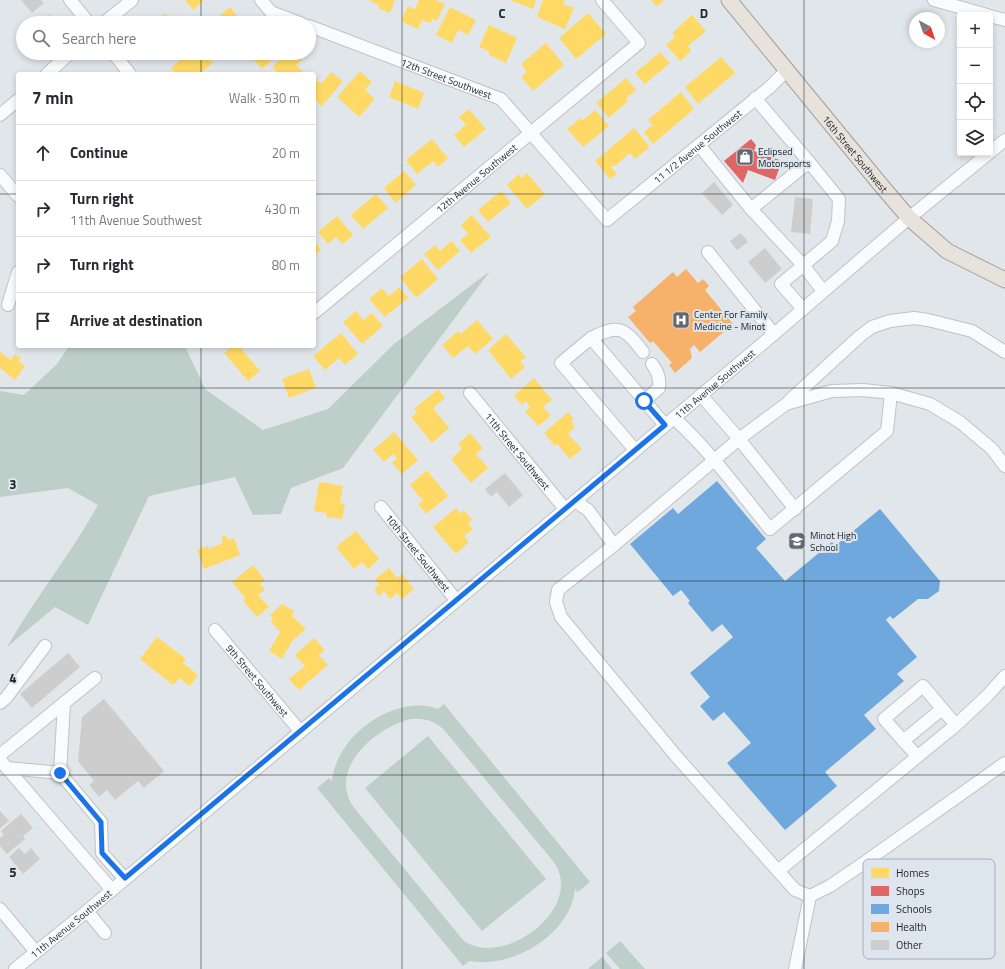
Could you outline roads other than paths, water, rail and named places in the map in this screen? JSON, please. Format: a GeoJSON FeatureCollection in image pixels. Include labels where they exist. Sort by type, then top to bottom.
{"type":"FeatureCollection","features":[{"type":"Feature","properties":{"kind":"main road","name":"16th Street Southwest"},"geometry":{"type":"LineString","coordinates":[[729,0],[909,218],[947,251],[1005,280]]}},
{"type":"Feature","properties":{"kind":"street"},"geometry":{"type":"LineString","coordinates":[[70,0],[83,16]]}},
{"type":"Feature","properties":{"kind":"street"},"geometry":{"type":"LineString","coordinates":[[113,16],[132,0]]}},
{"type":"Feature","properties":{"kind":"street"},"geometry":{"type":"LineString","coordinates":[[261,0],[271,12],[282,16]]}},
{"type":"Feature","properties":{"kind":"street","name":"12th Avenue Southwest"},"geometry":{"type":"LineString","coordinates":[[316,310],[639,43],[602,0]]}},
{"type":"Feature","properties":{"kind":"street"},"geometry":{"type":"LineString","coordinates":[[934,0],[976,12]]}},
{"type":"Feature","properties":{"kind":"street"},"geometry":{"type":"LineString","coordinates":[[993,17],[1005,20]]}},
{"type":"Feature","properties":{"kind":"street","name":"12th Street Southwest"},"geometry":{"type":"LineString","coordinates":[[316,29],[501,99],[608,220]]}},
{"type":"Feature","properties":{"kind":"street"},"geometry":{"type":"LineString","coordinates":[[49,72],[62,60]]}},
{"type":"Feature","properties":{"kind":"street"},"geometry":{"type":"LineString","coordinates":[[119,60],[128,72]]}},
{"type":"Feature","properties":{"kind":"street","name":"11 1/2 Avenue Southwest"},"geometry":{"type":"LineString","coordinates":[[608,220],[787,70]]}},
{"type":"Feature","properties":{"kind":"street"},"geometry":{"type":"LineString","coordinates":[[755,98],[839,199],[838,221],[832,241],[781,284],[802,309]]}},
{"type":"Feature","properties":{"kind":"street"},"geometry":{"type":"LineString","coordinates":[[0,115],[16,102]]}},
{"type":"Feature","properties":{"kind":"street","name":"11th Avenue Southwest"},"geometry":{"type":"LineString","coordinates":[[993,151],[1004,142]]}},
{"type":"Feature","properties":{"kind":"street"},"geometry":{"type":"LineString","coordinates":[[699,145],[751,209],[803,265],[823,291]]}},
{"type":"Feature","properties":{"kind":"street","name":"11th Avenue Southwest"},"geometry":{"type":"LineString","coordinates":[[15,969],[87,911],[456,600],[576,501],[909,218],[986,156]]}},
{"type":"Feature","properties":{"kind":"street"},"geometry":{"type":"LineString","coordinates":[[751,209],[809,162]]}},
{"type":"Feature","properties":{"kind":"street"},"geometry":{"type":"LineString","coordinates":[[0,175],[16,194]]}},
{"type":"Feature","properties":{"kind":"street"},"geometry":{"type":"LineString","coordinates":[[708,252],[774,334]]}},
{"type":"Feature","properties":{"kind":"street"},"geometry":{"type":"LineString","coordinates":[[8,305],[16,279]]}},
{"type":"Feature","properties":{"kind":"street"},"geometry":{"type":"LineString","coordinates":[[863,863],[830,886],[810,896],[795,890],[676,756],[561,617],[556,602],[558,590],[614,545],[738,439],[786,404],[860,336],[872,327],[890,321],[914,318],[928,320],[972,331],[1005,352]]}},
{"type":"Feature","properties":{"kind":"street"},"geometry":{"type":"LineString","coordinates":[[635,450],[561,362],[591,338],[606,330],[617,328],[625,332],[633,339],[643,352]]}},
{"type":"Feature","properties":{"kind":"street"},"geometry":{"type":"LineString","coordinates":[[591,338],[644,401],[670,421],[686,429],[714,460],[770,529],[887,431],[892,393]]}},
{"type":"Feature","properties":{"kind":"street"},"geometry":{"type":"LineString","coordinates":[[644,401],[659,388],[660,379],[657,370],[652,364]]}},
{"type":"Feature","properties":{"kind":"street"},"geometry":{"type":"LineString","coordinates":[[786,404],[832,391],[863,390],[892,393],[930,404],[960,422],[992,449],[1005,466]]}},
{"type":"Feature","properties":{"kind":"street","name":"11th Street Southwest"},"geometry":{"type":"LineString","coordinates":[[470,393],[565,509]]}},
{"type":"Feature","properties":{"kind":"street"},"geometry":{"type":"LineString","coordinates":[[701,395],[795,509]]}},
{"type":"Feature","properties":{"kind":"street"},"geometry":{"type":"LineString","coordinates":[[576,501],[588,510],[614,545]]}},
{"type":"Feature","properties":{"kind":"street","name":"10th Street Southwest"},"geometry":{"type":"LineString","coordinates":[[381,507],[456,600]]}},
{"type":"Feature","properties":{"kind":"street","name":"9th Street Southwest"},"geometry":{"type":"LineString","coordinates":[[215,630],[300,731]]}},
{"type":"Feature","properties":{"kind":"street"},"geometry":{"type":"LineString","coordinates":[[0,703],[6,698],[45,646]]}},
{"type":"Feature","properties":{"kind":"street"},"geometry":{"type":"LineString","coordinates":[[778,871],[956,725],[987,696],[1005,676]]}},
{"type":"Feature","properties":{"kind":"street"},"geometry":{"type":"LineString","coordinates":[[0,755],[94,678]]}},
{"type":"Feature","properties":{"kind":"street"},"geometry":{"type":"LineString","coordinates":[[917,756],[884,719],[923,686],[956,725]]}},
{"type":"Feature","properties":{"kind":"street"},"geometry":{"type":"LineString","coordinates":[[60,773],[64,703]]}},
{"type":"Feature","properties":{"kind":"street"},"geometry":{"type":"LineString","coordinates":[[903,741],[942,709]]}},
{"type":"Feature","properties":{"kind":"street"},"geometry":{"type":"LineString","coordinates":[[869,859],[1005,763]]}},
{"type":"Feature","properties":{"kind":"street"},"geometry":{"type":"LineString","coordinates":[[4,764],[60,773],[101,822],[102,853],[125,878]]}},
{"type":"Feature","properties":{"kind":"street"},"geometry":{"type":"LineString","coordinates":[[4,764],[112,890]]}},
{"type":"Feature","properties":{"kind":"street"},"geometry":{"type":"LineString","coordinates":[[795,969],[810,896]]}},
{"type":"Feature","properties":{"kind":"street"},"geometry":{"type":"LineString","coordinates":[[0,909],[36,952]]}},
{"type":"Feature","properties":{"kind":"street"},"geometry":{"type":"LineString","coordinates":[[87,911],[105,933]]}},
{"type":"Feature","properties":{"kind":"place","name":"Eclipsed Motorsports"},"geometry":{"type":"Point","coordinates":[745,157]}},
{"type":"Feature","properties":{"kind":"place","name":"Center For Family Medicine - Minot"},"geometry":{"type":"Point","coordinates":[681,320]}},
{"type":"Feature","properties":{"kind":"place","name":"Minot High School"},"geometry":{"type":"Point","coordinates":[797,541]}}]}
